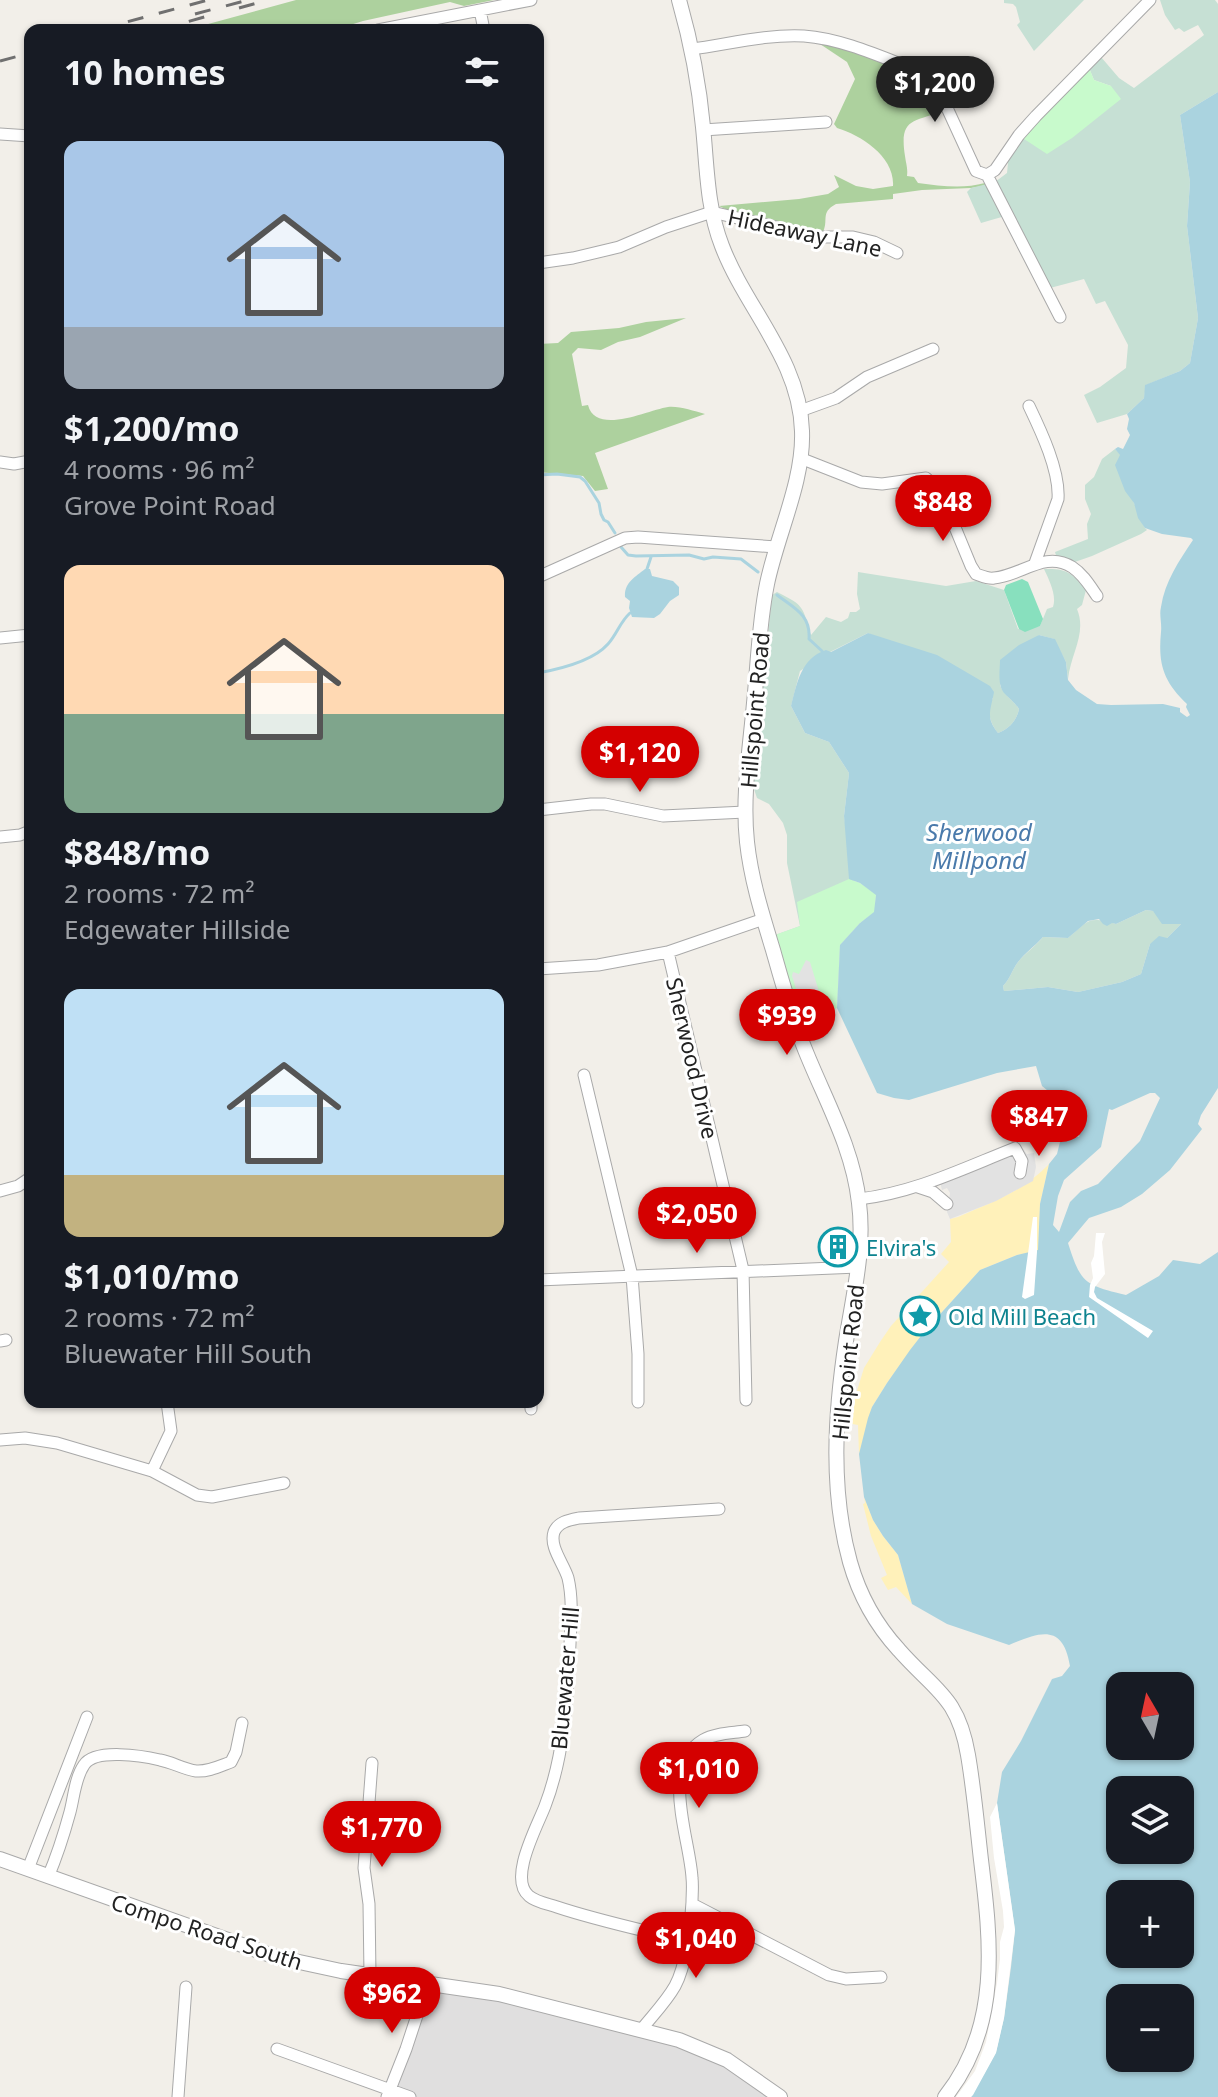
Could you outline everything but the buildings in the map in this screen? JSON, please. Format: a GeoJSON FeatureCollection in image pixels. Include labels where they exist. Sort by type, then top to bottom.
{"type":"FeatureCollection","features":[{"type":"Feature","properties":{"kind":"street"},"geometry":{"type":"LineString","coordinates":[[409,24],[531,0]]}},
{"type":"Feature","properties":{"kind":"street","name":"Hillspoint Road"},"geometry":{"type":"LineString","coordinates":[[679,0],[697,75],[712,212],[719,239],[731,267],[787,368],[800,411],[800,458],[776,547],[763,611],[745,812],[746,840],[764,919],[795,1024],[846,1147],[859,1199],[858,1267],[836,1418],[845,1538],[855,1577],[875,1617],[903,1655],[950,1702],[959,1717],[966,1741],[989,1934],[989,1969],[979,2033],[968,2064],[945,2097]]}},
{"type":"Feature","properties":{"kind":"street"},"geometry":{"type":"LineString","coordinates":[[987,175],[995,170],[1036,116],[1150,0]]}},
{"type":"Feature","properties":{"kind":"street"},"geometry":{"type":"LineString","coordinates":[[480,10],[483,24]]}},
{"type":"Feature","properties":{"kind":"street"},"geometry":{"type":"LineString","coordinates":[[692,49],[805,36],[842,43],[929,75],[976,171],[987,175],[1060,317]]}},
{"type":"Feature","properties":{"kind":"street"},"geometry":{"type":"LineString","coordinates":[[703,130],[826,122]]}},
{"type":"Feature","properties":{"kind":"street"},"geometry":{"type":"LineString","coordinates":[[0,134],[24,136]]}},
{"type":"Feature","properties":{"kind":"street"},"geometry":{"type":"LineString","coordinates":[[544,262],[619,247],[712,212]]}},
{"type":"Feature","properties":{"kind":"street","name":"Hideaway Lane"},"geometry":{"type":"LineString","coordinates":[[712,212],[818,237],[848,236],[874,242],[897,253]]}},
{"type":"Feature","properties":{"kind":"street"},"geometry":{"type":"LineString","coordinates":[[800,411],[836,398],[867,377],[933,349]]}},
{"type":"Feature","properties":{"kind":"street"},"geometry":{"type":"LineString","coordinates":[[1029,406],[1059,490],[1035,563]]}},
{"type":"Feature","properties":{"kind":"street"},"geometry":{"type":"LineString","coordinates":[[800,458],[861,482],[882,484],[921,477],[930,480],[940,491],[976,574],[991,579],[1012,574],[1035,563],[1056,562],[1072,567],[1097,596]]}},
{"type":"Feature","properties":{"kind":"street"},"geometry":{"type":"LineString","coordinates":[[0,462],[24,462]]}},
{"type":"Feature","properties":{"kind":"street"},"geometry":{"type":"LineString","coordinates":[[544,574],[625,538],[776,547]]}},
{"type":"Feature","properties":{"kind":"street"},"geometry":{"type":"LineString","coordinates":[[0,638],[24,636]]}},
{"type":"Feature","properties":{"kind":"street"},"geometry":{"type":"LineString","coordinates":[[544,809],[605,804],[663,816],[745,812]]}},
{"type":"Feature","properties":{"kind":"street"},"geometry":{"type":"LineString","coordinates":[[0,837],[24,833]]}},
{"type":"Feature","properties":{"kind":"street"},"geometry":{"type":"LineString","coordinates":[[544,969],[598,965],[668,952],[764,919]]}},
{"type":"Feature","properties":{"kind":"street","name":"Sherwood Drive"},"geometry":{"type":"LineString","coordinates":[[668,952],[743,1270],[746,1400]]}},
{"type":"Feature","properties":{"kind":"street"},"geometry":{"type":"LineString","coordinates":[[584,1075],[632,1276],[638,1402]]}},
{"type":"Feature","properties":{"kind":"street"},"geometry":{"type":"LineString","coordinates":[[859,1199],[888,1195],[917,1186],[1015,1148],[1022,1161],[1020,1173]]}},
{"type":"Feature","properties":{"kind":"street"},"geometry":{"type":"LineString","coordinates":[[0,1191],[24,1182]]}},
{"type":"Feature","properties":{"kind":"street"},"geometry":{"type":"LineString","coordinates":[[917,1186],[947,1204]]}},
{"type":"Feature","properties":{"kind":"street"},"geometry":{"type":"LineString","coordinates":[[544,1280],[858,1267]]}},
{"type":"Feature","properties":{"kind":"street"},"geometry":{"type":"LineString","coordinates":[[152,1471],[171,1431],[168,1408]]}},
{"type":"Feature","properties":{"kind":"street"},"geometry":{"type":"LineString","coordinates":[[0,1440],[25,1438],[57,1443],[152,1471],[197,1495],[212,1497],[284,1483]]}},
{"type":"Feature","properties":{"kind":"street","name":"Bluewater Hill"},"geometry":{"type":"LineString","coordinates":[[686,1941],[575,1913],[534,1899],[527,1895],[521,1877],[548,1799],[565,1719],[571,1600],[567,1575],[554,1547],[552,1536],[556,1527],[579,1518],[719,1509]]}},
{"type":"Feature","properties":{"kind":"street"},"geometry":{"type":"LineString","coordinates":[[28,1869],[87,1717]]}},
{"type":"Feature","properties":{"kind":"street"},"geometry":{"type":"LineString","coordinates":[[48,1877],[70,1813],[76,1784],[83,1765],[89,1759],[97,1755],[129,1755],[162,1760],[197,1771],[210,1770],[231,1762],[242,1723]]}},
{"type":"Feature","properties":{"kind":"street"},"geometry":{"type":"LineString","coordinates":[[641,2030],[674,1987],[682,1967],[692,1904],[692,1878],[679,1791],[682,1767],[691,1749],[706,1738],[745,1731]]}},
{"type":"Feature","properties":{"kind":"street"},"geometry":{"type":"LineString","coordinates":[[370,1975],[369,1904],[364,1868],[372,1763]]}},
{"type":"Feature","properties":{"kind":"street","name":"Compo Road South"},"geometry":{"type":"LineString","coordinates":[[0,1859],[276,1957],[499,1994],[679,2040],[716,2054],[780,2097]]}},
{"type":"Feature","properties":{"kind":"street"},"geometry":{"type":"LineString","coordinates":[[692,1904],[829,1975],[846,1979],[881,1977]]}},
{"type":"Feature","properties":{"kind":"street"},"geometry":{"type":"LineString","coordinates":[[665,1936],[682,1967]]}},
{"type":"Feature","properties":{"kind":"street"},"geometry":{"type":"LineString","coordinates":[[389,2093],[428,1982]]}},
{"type":"Feature","properties":{"kind":"street"},"geometry":{"type":"LineString","coordinates":[[178,2097],[186,1987]]}},
{"type":"Feature","properties":{"kind":"street"},"geometry":{"type":"LineString","coordinates":[[277,2049],[389,2093],[410,2097]]}},
{"type":"Feature","properties":{"kind":"shaded area"},"geometry":{"type":"Polygon","coordinates":[[[806,960],[810,962],[820,995],[816,1004],[798,995],[792,976],[793,972],[799,974],[806,960]]]}},
{"type":"Feature","properties":{"kind":"shaded area"},"geometry":{"type":"Polygon","coordinates":[[[1023,1149],[1027,1154],[1034,1153],[1036,1167],[1033,1181],[996,1201],[950,1219],[947,1212],[950,1193],[947,1188],[942,1190],[940,1182],[1023,1149]]]}},
{"type":"Feature","properties":{"kind":"shaded area"},"geometry":{"type":"Polygon","coordinates":[[[437,1992],[496,2000],[702,2055],[770,2097],[393,2097],[431,1996],[437,1992]]]}},
{"type":"Feature","properties":{"kind":"green space"},"geometry":{"type":"Polygon","coordinates":[[[296,0],[494,0],[464,6],[450,2],[353,24],[208,24],[296,0]]]}},
{"type":"Feature","properties":{"kind":"green space"},"geometry":{"type":"Polygon","coordinates":[[[1004,0],[1084,0],[1034,51],[1017,25],[1020,22],[1016,7],[1004,3],[1004,0]]]}},
{"type":"Feature","properties":{"kind":"green space"},"geometry":{"type":"Polygon","coordinates":[[[1160,0],[1215,0],[1218,4],[1218,92],[1180,115],[1190,182],[1187,226],[1198,318],[1190,363],[1180,371],[1146,385],[1144,398],[1127,414],[1097,423],[1084,395],[1126,368],[1128,345],[1105,301],[1096,304],[1084,279],[1050,288],[1012,214],[981,223],[967,192],[971,188],[995,182],[1007,173],[1009,153],[1021,137],[1111,86],[1094,80],[1089,68],[1101,57],[1119,78],[1134,88],[1204,35],[1198,25],[1184,32],[1179,28],[1175,30],[1160,0]]]}},
{"type":"Feature","properties":{"kind":"green space"},"geometry":{"type":"Polygon","coordinates":[[[817,42],[845,48],[928,79],[944,111],[916,120],[907,128],[904,144],[907,176],[914,177],[918,183],[935,185],[989,185],[922,190],[893,194],[893,199],[836,204],[826,214],[822,234],[745,218],[719,206],[828,194],[839,187],[834,175],[856,186],[873,189],[893,186],[888,166],[875,149],[834,124],[855,79],[847,62],[817,42]]]}},
{"type":"Feature","properties":{"kind":"green space"},"geometry":{"type":"Polygon","coordinates":[[[1089,68],[1094,80],[1111,86],[1121,99],[1047,154],[1021,137],[1089,68]]]}},
{"type":"Feature","properties":{"kind":"green space"},"geometry":{"type":"Polygon","coordinates":[[[686,318],[601,350],[578,348],[572,354],[582,406],[588,405],[593,414],[601,419],[612,420],[668,407],[705,414],[595,453],[608,489],[595,491],[583,476],[544,473],[544,344],[558,343],[571,332],[686,318]]]}},
{"type":"Feature","properties":{"kind":"green space"},"geometry":{"type":"Polygon","coordinates":[[[1115,449],[1120,454],[1134,503],[1147,530],[1072,563],[1057,559],[1055,552],[1088,539],[1087,524],[1091,514],[1085,499],[1085,485],[1094,477],[1102,459],[1115,449]]]}},
{"type":"Feature","properties":{"kind":"green space"},"geometry":{"type":"Polygon","coordinates":[[[1044,569],[1068,573],[1086,590],[1082,605],[1077,609],[1079,635],[1068,679],[1066,662],[1054,639],[1039,635],[1000,685],[1019,709],[1012,724],[998,733],[990,716],[993,698],[868,633],[800,671],[791,706],[805,733],[829,742],[849,773],[844,816],[860,923],[840,945],[837,1008],[775,935],[800,926],[787,863],[787,835],[783,823],[769,804],[757,798],[753,786],[772,595],[777,592],[798,604],[804,612],[811,635],[826,617],[841,622],[848,618],[850,612],[860,609],[858,572],[946,586],[976,581],[1004,590],[1018,629],[1040,626],[1047,609],[1053,607],[1053,593],[1044,569]]]}},
{"type":"Feature","properties":{"kind":"green space"},"geometry":{"type":"Polygon","coordinates":[[[1022,579],[1028,582],[1043,619],[1040,626],[1025,632],[1019,629],[1004,590],[1006,585],[1022,579]]]}},
{"type":"Feature","properties":{"kind":"green space"},"geometry":{"type":"Polygon","coordinates":[[[849,879],[876,894],[875,912],[840,945],[837,1008],[802,1021],[775,935],[800,926],[797,902],[849,879]]]}},
{"type":"Feature","properties":{"kind":"green space"},"geometry":{"type":"Polygon","coordinates":[[[1146,910],[1181,924],[1167,938],[1150,944],[1141,974],[1122,982],[1078,992],[1048,987],[1004,991],[1003,986],[1018,962],[1043,937],[1068,938],[1089,921],[1116,924],[1146,910]]]}},
{"type":"Feature","properties":{"kind":"sand","name":"Old Mill Beach"},"geometry":{"type":"Polygon","coordinates":[[[1049,1164],[1040,1204],[1039,1251],[1017,1255],[980,1270],[924,1332],[872,1407],[859,1454],[858,1425],[847,1423],[864,1368],[891,1326],[949,1262],[941,1254],[951,1242],[950,1219],[1006,1195],[1049,1164]]]}},
{"type":"Feature","properties":{"kind":"sand"},"geometry":{"type":"Polygon","coordinates":[[[864,1497],[873,1520],[898,1555],[912,1604],[896,1587],[888,1590],[881,1578],[887,1575],[871,1536],[864,1497]]]}},
{"type":"Feature","properties":{"kind":"water","name":"Sherwood Millpond"},"geometry":{"type":"Polygon","coordinates":[[[1218,92],[1218,1088],[1201,1115],[1198,1124],[1202,1129],[1170,1170],[1121,1207],[1089,1218],[1068,1243],[1086,1281],[1126,1295],[1159,1276],[1173,1260],[1200,1264],[1218,1252],[1218,2097],[971,2097],[996,2052],[1004,2018],[1015,1930],[997,1803],[1002,1772],[1052,1679],[1062,1676],[1070,1666],[1067,1652],[1056,1637],[1040,1635],[1009,1645],[947,1624],[912,1604],[898,1555],[873,1520],[864,1497],[859,1454],[872,1407],[924,1332],[980,1270],[1038,1250],[1040,1204],[1049,1164],[1057,1154],[1062,1134],[1079,1137],[1085,1110],[1051,1103],[1053,1095],[1042,1086],[1036,1066],[997,1073],[909,1100],[877,1093],[837,1008],[840,945],[874,912],[876,895],[849,879],[844,816],[849,773],[829,742],[805,733],[791,706],[801,672],[811,659],[868,633],[937,655],[990,686],[994,692],[990,718],[998,733],[1012,724],[1019,709],[1001,687],[1000,660],[1039,635],[1055,639],[1066,662],[1068,680],[1076,690],[1097,704],[1163,704],[1180,708],[1180,712],[1187,717],[1190,715],[1187,704],[1172,688],[1164,671],[1160,654],[1160,613],[1169,580],[1193,540],[1145,528],[1115,465],[1120,455],[1115,449],[1123,449],[1130,435],[1127,414],[1144,398],[1145,385],[1180,371],[1190,363],[1198,318],[1187,226],[1190,182],[1180,115],[1218,92]],[[1146,910],[1107,926],[1099,919],[1088,921],[1068,938],[1043,937],[1018,962],[1003,986],[1004,991],[1048,987],[1078,992],[1122,982],[1141,974],[1150,944],[1159,936],[1167,938],[1181,924],[1162,924],[1153,911],[1146,910]],[[1150,1093],[1109,1109],[1101,1147],[1064,1180],[1053,1225],[1059,1232],[1070,1202],[1081,1191],[1098,1184],[1140,1141],[1160,1098],[1150,1093]]]}},
{"type":"Feature","properties":{"kind":"water"},"geometry":{"type":"Polygon","coordinates":[[[645,569],[650,569],[652,576],[673,581],[679,587],[679,595],[654,618],[632,617],[630,601],[625,597],[628,584],[645,569]]]}},
{"type":"Feature","properties":{"kind":"pier"},"geometry":{"type":"Polygon","coordinates":[[[1033,1217],[1037,1217],[1034,1295],[1025,1299],[1022,1297],[1033,1217]]]}},
{"type":"Feature","properties":{"kind":"pier"},"geometry":{"type":"Polygon","coordinates":[[[1096,1233],[1105,1233],[1102,1242],[1105,1274],[1094,1292],[1097,1298],[1153,1331],[1148,1338],[1089,1297],[1096,1233]]]}},
{"type":"Feature","properties":{"kind":"pier"},"geometry":{"type":"Polygon","coordinates":[[[997,1803],[1015,1930],[1004,2018],[996,2053],[973,2095],[956,2097],[975,2071],[986,2042],[997,1983],[1004,1927],[990,1817],[997,1803]]]}},
{"type":"Feature","properties":{"kind":"waterway"},"geometry":{"type":"LineString","coordinates":[[544,475],[580,477],[585,481],[599,503],[604,520],[615,533]]}},
{"type":"Feature","properties":{"kind":"waterway"},"geometry":{"type":"LineString","coordinates":[[621,547],[628,555],[636,556],[689,555],[704,559],[741,559],[758,572]]}},
{"type":"Feature","properties":{"kind":"waterway"},"geometry":{"type":"LineString","coordinates":[[647,569],[651,557]]}},
{"type":"Feature","properties":{"kind":"waterway"},"geometry":{"type":"LineString","coordinates":[[777,595],[804,618],[809,639],[822,651]]}},
{"type":"Feature","properties":{"kind":"waterway"},"geometry":{"type":"LineString","coordinates":[[544,672],[585,660],[602,650],[630,613]]}},
{"type":"Feature","properties":{"kind":"railway"},"geometry":{"type":"LineString","coordinates":[[119,24],[208,0]]}},
{"type":"Feature","properties":{"kind":"railway"},"geometry":{"type":"LineString","coordinates":[[195,14],[248,0]]}},
{"type":"Feature","properties":{"kind":"railway"},"geometry":{"type":"LineString","coordinates":[[239,8],[268,0]]}},
{"type":"Feature","properties":{"kind":"railway"},"geometry":{"type":"LineString","coordinates":[[179,24],[208,16]]}},
{"type":"Feature","properties":{"kind":"railway"},"geometry":{"type":"LineString","coordinates":[[0,61],[24,55]]}},
{"type":"Feature","properties":{"kind":"place","name":"Elvira's"},"geometry":{"type":"Point","coordinates":[838,1247]}},
{"type":"Feature","properties":{"kind":"place","name":"Old Mill Beach"},"geometry":{"type":"Point","coordinates":[920,1316]}}]}
